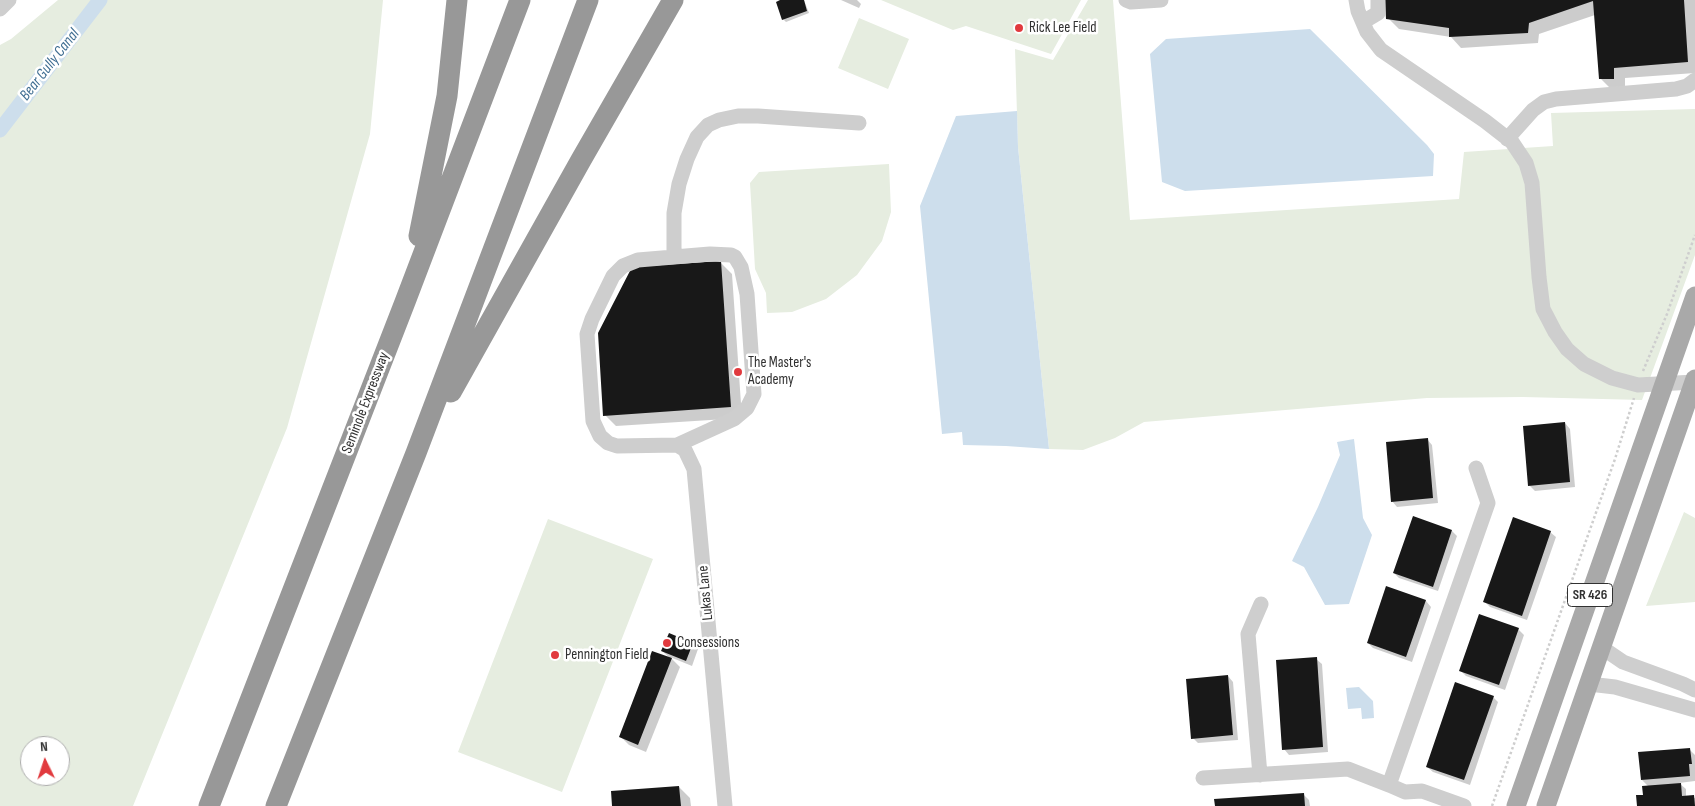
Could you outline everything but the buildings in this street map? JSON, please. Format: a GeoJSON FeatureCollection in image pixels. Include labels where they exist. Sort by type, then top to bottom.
{"type":"FeatureCollection","features":[{"type":"Feature","properties":{"kind":"highway"},"geometry":{"type":"LineString","coordinates":[[405,302],[434,168],[447,96],[457,0]]}},
{"type":"Feature","properties":{"kind":"highway","name":"Seminole Expressway"},"geometry":{"type":"LineString","coordinates":[[209,806],[520,0]]}},
{"type":"Feature","properties":{"kind":"highway"},"geometry":{"type":"LineString","coordinates":[[276,806],[416,453],[588,0]]}},
{"type":"Feature","properties":{"kind":"highway"},"geometry":{"type":"LineString","coordinates":[[416,453],[581,160],[674,0]]}},
{"type":"Feature","properties":{"kind":"main road","name":"SR 426"},"geometry":{"type":"LineString","coordinates":[[1516,806],[1695,296]]}},
{"type":"Feature","properties":{"kind":"main road","name":"SR 426"},"geometry":{"type":"LineString","coordinates":[[1546,806],[1695,381]]}},
{"type":"Feature","properties":{"kind":"street"},"geometry":{"type":"LineString","coordinates":[[0,9],[9,0]]}},
{"type":"Feature","properties":{"kind":"street"},"geometry":{"type":"LineString","coordinates":[[1126,0],[1131,2],[1161,0]]}},
{"type":"Feature","properties":{"kind":"street"},"geometry":{"type":"LineString","coordinates":[[1356,0],[1358,11],[1367,32],[1382,50],[1512,142],[1526,163],[1532,183],[1543,309],[1555,332],[1568,349],[1584,364],[1612,378],[1638,385],[1664,385],[1695,381]]}},
{"type":"Feature","properties":{"kind":"street"},"geometry":{"type":"LineString","coordinates":[[1363,22],[1378,13],[1378,0]]}},
{"type":"Feature","properties":{"kind":"street"},"geometry":{"type":"LineString","coordinates":[[1507,139],[1533,110],[1544,102],[1556,99],[1676,89],[1687,86],[1695,80]]}},
{"type":"Feature","properties":{"kind":"street"},"geometry":{"type":"LineString","coordinates":[[674,257],[674,213],[679,184],[697,137],[708,125],[719,120],[738,116],[859,123]]}},
{"type":"Feature","properties":{"kind":"street"},"geometry":{"type":"LineString","coordinates":[[717,254],[731,255],[738,260],[747,294],[754,394],[748,408],[734,419],[677,445],[617,446],[608,443],[600,436],[593,421],[587,334],[592,319],[618,269],[638,260],[674,257],[717,254]]}},
{"type":"Feature","properties":{"kind":"street","name":"Lukas Lane"},"geometry":{"type":"LineString","coordinates":[[677,445],[685,450],[694,469],[725,806]]}},
{"type":"Feature","properties":{"kind":"street"},"geometry":{"type":"LineString","coordinates":[[1389,785],[1488,503],[1476,468]]}},
{"type":"Feature","properties":{"kind":"street"},"geometry":{"type":"LineString","coordinates":[[1260,775],[1248,634],[1261,604]]}},
{"type":"Feature","properties":{"kind":"street"},"geometry":{"type":"LineString","coordinates":[[1602,647],[1623,662],[1676,681],[1695,690]]}},
{"type":"Feature","properties":{"kind":"street"},"geometry":{"type":"LineString","coordinates":[[1668,703],[1676,681]]}},
{"type":"Feature","properties":{"kind":"street"},"geometry":{"type":"LineString","coordinates":[[1589,684],[1616,687],[1695,710]]}},
{"type":"Feature","properties":{"kind":"street"},"geometry":{"type":"LineString","coordinates":[[1203,778],[1348,769],[1389,785],[1406,799],[1422,791],[1432,801],[1464,806]]}},
{"type":"Feature","properties":{"kind":"path"},"geometry":{"type":"LineString","coordinates":[[1643,371],[1667,314],[1695,235]]}},
{"type":"Feature","properties":{"kind":"path"},"geometry":{"type":"LineString","coordinates":[[1492,806],[1633,402]]}},
{"type":"Feature","properties":{"kind":"shaded area"},"geometry":{"type":"Polygon","coordinates":[[[58,0],[383,0],[370,134],[287,428],[133,806],[0,806],[0,45],[11,39],[58,0]]]}},
{"type":"Feature","properties":{"kind":"shaded area","name":"Rick Lee Field"},"geometry":{"type":"Polygon","coordinates":[[[881,0],[1081,0],[1051,54],[966,26],[953,30],[881,0]]]}},
{"type":"Feature","properties":{"kind":"shaded area"},"geometry":{"type":"Polygon","coordinates":[[[1088,0],[1113,0],[1130,220],[1459,199],[1464,152],[1553,146],[1551,113],[1695,109],[1695,255],[1642,400],[1523,397],[1427,398],[1144,422],[1115,438],[1083,450],[1049,449],[1018,147],[1015,49],[1053,60],[1088,0]]]}},
{"type":"Feature","properties":{"kind":"shaded area"},"geometry":{"type":"Polygon","coordinates":[[[859,18],[909,39],[888,89],[838,68],[859,18]]]}},
{"type":"Feature","properties":{"kind":"shaded area"},"geometry":{"type":"Polygon","coordinates":[[[889,164],[891,212],[882,241],[857,275],[826,299],[792,312],[767,313],[766,293],[755,269],[750,183],[759,172],[889,164]]]}},
{"type":"Feature","properties":{"kind":"shaded area"},"geometry":{"type":"Polygon","coordinates":[[[1684,512],[1695,518],[1695,602],[1646,606],[1684,512]]]}},
{"type":"Feature","properties":{"kind":"shaded area","name":"Pennington Field"},"geometry":{"type":"Polygon","coordinates":[[[548,519],[653,559],[562,792],[458,752],[548,519]]]}},
{"type":"Feature","properties":{"kind":"water"},"geometry":{"type":"Polygon","coordinates":[[[1310,29],[1427,145],[1434,154],[1433,176],[1185,191],[1162,182],[1150,54],[1166,39],[1310,29]]]}},
{"type":"Feature","properties":{"kind":"water"},"geometry":{"type":"Polygon","coordinates":[[[1017,111],[1018,147],[1049,449],[963,445],[962,432],[942,434],[920,206],[956,116],[1017,111]]]}},
{"type":"Feature","properties":{"kind":"water"},"geometry":{"type":"Polygon","coordinates":[[[1354,439],[1363,518],[1372,535],[1349,604],[1325,605],[1304,567],[1292,561],[1340,455],[1337,442],[1354,439]]]}},
{"type":"Feature","properties":{"kind":"water"},"geometry":{"type":"Polygon","coordinates":[[[1359,687],[1373,701],[1374,718],[1362,719],[1361,708],[1348,709],[1346,688],[1359,687]]]}},
{"type":"Feature","properties":{"kind":"waterway","name":"Bear Gully Canal"},"geometry":{"type":"LineString","coordinates":[[0,130],[100,0]]}},
{"type":"Feature","properties":{"kind":"place","name":"Rick Lee Field"},"geometry":{"type":"Point","coordinates":[1019,28]}},
{"type":"Feature","properties":{"kind":"place","name":"The Master's Academy"},"geometry":{"type":"Point","coordinates":[738,372]}},
{"type":"Feature","properties":{"kind":"place","name":"Consessions"},"geometry":{"type":"Point","coordinates":[667,643]}},
{"type":"Feature","properties":{"kind":"place","name":"Pennington Field"},"geometry":{"type":"Point","coordinates":[555,655]}}]}
